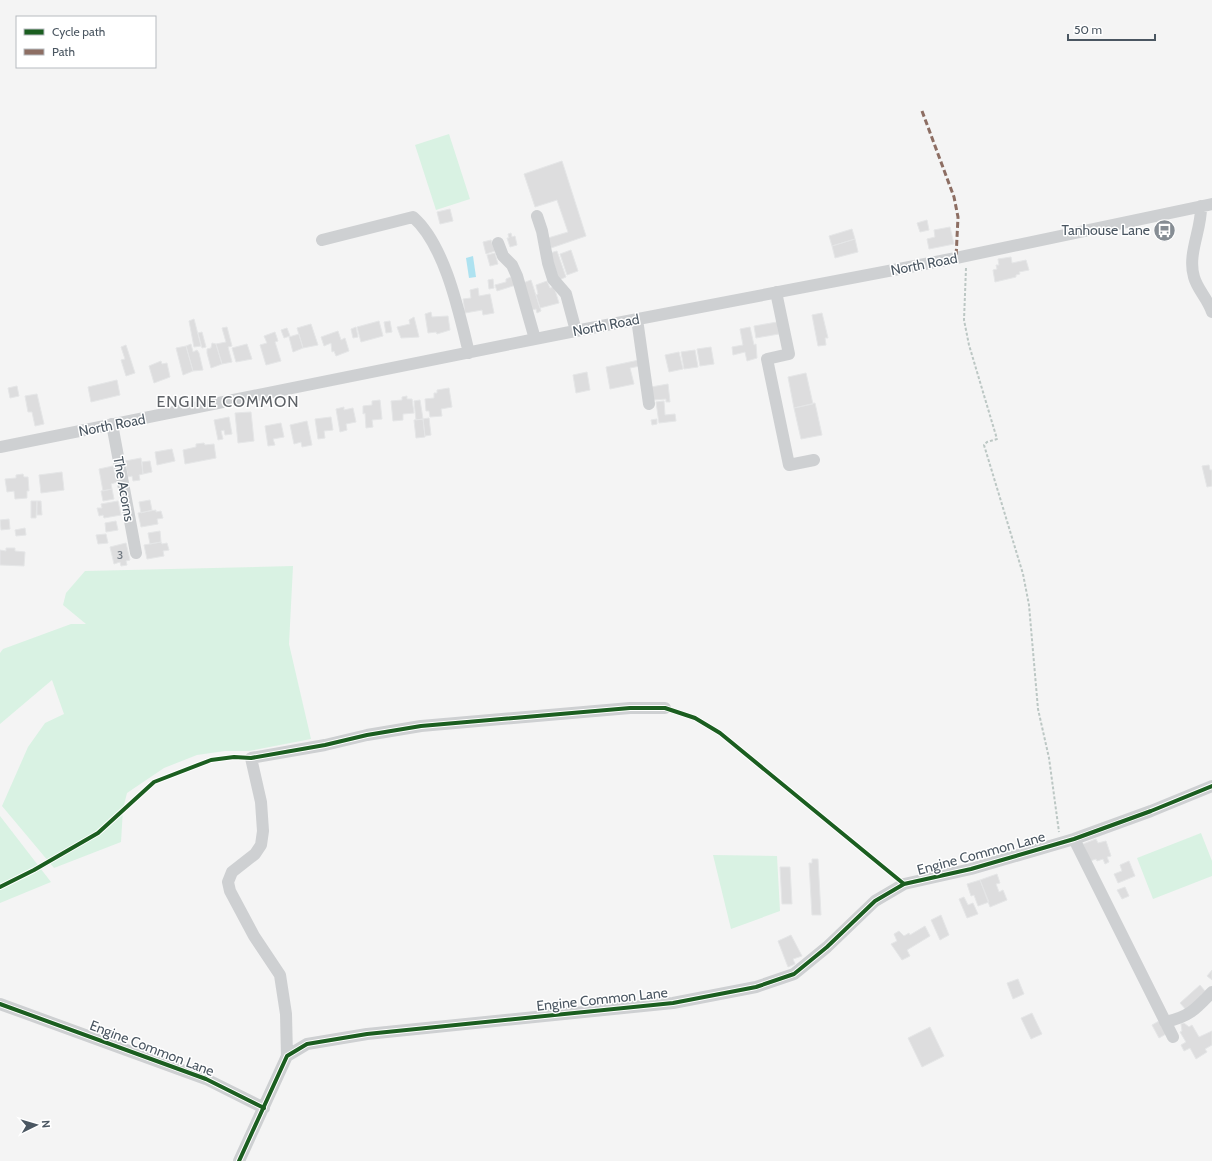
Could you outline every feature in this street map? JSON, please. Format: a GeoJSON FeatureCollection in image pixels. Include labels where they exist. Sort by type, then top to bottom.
{"type":"FeatureCollection","features":[{"type":"Feature","properties":{"kind":"street","name":"North Road"},"geometry":{"type":"LineString","coordinates":[[0,447],[535,339],[956,258],[1206,205]]}},
{"type":"Feature","properties":{"kind":"street"},"geometry":{"type":"LineString","coordinates":[[1206,205],[1201,218],[1192,256],[1192,267],[1194,277],[1212,312]]}},
{"type":"Feature","properties":{"kind":"street"},"geometry":{"type":"LineString","coordinates":[[537,216],[553,279],[566,294],[576,331]]}},
{"type":"Feature","properties":{"kind":"street"},"geometry":{"type":"LineString","coordinates":[[322,240],[413,217],[422,225],[437,250],[453,294],[469,353]]}},
{"type":"Feature","properties":{"kind":"street"},"geometry":{"type":"LineString","coordinates":[[498,242],[503,256],[512,265],[535,339]]}},
{"type":"Feature","properties":{"kind":"street"},"geometry":{"type":"LineString","coordinates":[[776,292],[789,354],[767,359],[789,465],[814,460]]}},
{"type":"Feature","properties":{"kind":"street"},"geometry":{"type":"LineString","coordinates":[[638,319],[649,404]]}},
{"type":"Feature","properties":{"kind":"street","name":"The Acorns"},"geometry":{"type":"LineString","coordinates":[[112,424],[136,553]]}},
{"type":"Feature","properties":{"kind":"street"},"geometry":{"type":"LineString","coordinates":[[239,1161],[286,1056],[286,1014],[280,975],[244,917],[230,891],[228,882],[232,872],[256,854],[261,845],[263,831],[261,802],[251,758],[421,726],[630,708],[665,708]]}},
{"type":"Feature","properties":{"kind":"street","name":"Engine Common Lane"},"geometry":{"type":"LineString","coordinates":[[286,1056],[307,1044],[367,1034],[673,1003],[756,987],[794,974],[827,947],[874,901],[904,884],[971,869],[1074,839],[1151,811],[1212,786]]}},
{"type":"Feature","properties":{"kind":"street"},"geometry":{"type":"LineString","coordinates":[[1074,839],[1173,1037]]}},
{"type":"Feature","properties":{"kind":"street"},"geometry":{"type":"LineString","coordinates":[[1165,1022],[1187,1016],[1195,1010],[1212,992]]}},
{"type":"Feature","properties":{"kind":"street","name":"Engine Common Lane"},"geometry":{"type":"LineString","coordinates":[[0,1004],[206,1079],[264,1108]]}},
{"type":"Feature","properties":{"kind":"path"},"geometry":{"type":"LineString","coordinates":[[966,267],[964,320],[969,346],[997,439],[987,442],[984,445],[1023,574],[1028,605],[1038,709],[1049,758],[1060,843]]}},
{"type":"Feature","properties":{"kind":"green space"},"geometry":{"type":"Polygon","coordinates":[[[449,134],[470,199],[436,210],[415,145],[449,134]]]}},
{"type":"Feature","properties":{"kind":"green space"},"geometry":{"type":"Polygon","coordinates":[[[293,566],[289,644],[311,739],[249,751],[225,751],[197,755],[164,768],[127,793],[123,809],[121,842],[54,868],[2,806],[28,747],[45,723],[64,714],[52,680],[0,724],[0,653],[3,649],[71,624],[86,624],[63,605],[66,593],[85,571],[293,566]]]}},
{"type":"Feature","properties":{"kind":"green space"},"geometry":{"type":"Polygon","coordinates":[[[0,816],[51,882],[0,903],[0,816]]]}},
{"type":"Feature","properties":{"kind":"green space"},"geometry":{"type":"Polygon","coordinates":[[[1201,833],[1212,861],[1212,876],[1153,899],[1137,858],[1201,833]]]}},
{"type":"Feature","properties":{"kind":"green space"},"geometry":{"type":"Polygon","coordinates":[[[713,855],[777,856],[780,911],[731,929],[713,855]]]}},
{"type":"Feature","properties":{"kind":"water"},"geometry":{"type":"Polygon","coordinates":[[[473,256],[476,277],[469,278],[466,258],[473,256]]]}},
{"type":"Feature","properties":{"kind":"building"},"geometry":{"type":"Polygon","coordinates":[[[562,161],[586,236],[551,248],[548,238],[568,232],[557,200],[535,207],[524,174],[562,161]]]}},
{"type":"Feature","properties":{"kind":"building"},"geometry":{"type":"Polygon","coordinates":[[[450,209],[453,221],[440,224],[437,212],[450,209]]]}},
{"type":"Feature","properties":{"kind":"building"},"geometry":{"type":"Polygon","coordinates":[[[927,220],[929,230],[920,232],[917,223],[927,220]]]}},
{"type":"Feature","properties":{"kind":"building"},"geometry":{"type":"Polygon","coordinates":[[[950,227],[954,244],[929,249],[927,239],[935,237],[934,230],[950,227]]]}},
{"type":"Feature","properties":{"kind":"building"},"geometry":{"type":"Polygon","coordinates":[[[852,229],[855,239],[832,246],[829,236],[852,229]]]}},
{"type":"Feature","properties":{"kind":"building"},"geometry":{"type":"Polygon","coordinates":[[[511,233],[512,237],[515,236],[517,245],[510,247],[507,238],[509,238],[508,234],[511,233]]]}},
{"type":"Feature","properties":{"kind":"building"},"geometry":{"type":"Polygon","coordinates":[[[855,239],[858,252],[835,258],[832,246],[855,239]]]}},
{"type":"Feature","properties":{"kind":"building"},"geometry":{"type":"Polygon","coordinates":[[[491,240],[495,251],[486,254],[483,242],[491,240]]]}},
{"type":"Feature","properties":{"kind":"building"},"geometry":{"type":"Polygon","coordinates":[[[571,250],[578,271],[567,275],[560,254],[571,250]]]}},
{"type":"Feature","properties":{"kind":"building"},"geometry":{"type":"Polygon","coordinates":[[[557,251],[566,277],[559,280],[550,253],[557,251]]]}},
{"type":"Feature","properties":{"kind":"building"},"geometry":{"type":"Polygon","coordinates":[[[495,253],[498,264],[490,266],[487,255],[495,253]]]}},
{"type":"Feature","properties":{"kind":"building"},"geometry":{"type":"Polygon","coordinates":[[[1011,257],[1012,263],[1026,260],[1029,270],[1019,272],[1020,274],[1016,275],[1016,277],[995,282],[993,270],[997,269],[996,265],[999,265],[998,259],[1011,257]]]}},
{"type":"Feature","properties":{"kind":"building"},"geometry":{"type":"Polygon","coordinates":[[[513,276],[516,285],[497,291],[495,285],[506,282],[506,279],[513,276]]]}},
{"type":"Feature","properties":{"kind":"building"},"geometry":{"type":"Polygon","coordinates":[[[493,279],[494,288],[489,289],[488,280],[493,279]]]}},
{"type":"Feature","properties":{"kind":"building"},"geometry":{"type":"Polygon","coordinates":[[[531,280],[541,311],[537,313],[536,309],[532,310],[523,283],[531,280]]]}},
{"type":"Feature","properties":{"kind":"building"},"geometry":{"type":"Polygon","coordinates":[[[547,281],[550,288],[554,287],[559,303],[540,308],[536,295],[538,294],[536,285],[547,281]]]}},
{"type":"Feature","properties":{"kind":"building"},"geometry":{"type":"Polygon","coordinates":[[[478,288],[479,296],[490,294],[494,313],[483,315],[482,310],[465,313],[463,299],[471,298],[470,290],[478,288]]]}},
{"type":"Feature","properties":{"kind":"building"},"geometry":{"type":"Polygon","coordinates":[[[431,312],[432,317],[448,316],[450,330],[437,334],[436,332],[428,333],[425,314],[431,312]]]}},
{"type":"Feature","properties":{"kind":"building"},"geometry":{"type":"Polygon","coordinates":[[[822,313],[828,338],[825,338],[826,345],[818,346],[812,315],[822,313]]]}},
{"type":"Feature","properties":{"kind":"building"},"geometry":{"type":"Polygon","coordinates":[[[414,317],[419,337],[401,338],[397,327],[410,324],[409,320],[414,317]]]}},
{"type":"Feature","properties":{"kind":"building"},"geometry":{"type":"Polygon","coordinates":[[[194,319],[201,346],[194,347],[189,321],[194,319]]]}},
{"type":"Feature","properties":{"kind":"building"},"geometry":{"type":"Polygon","coordinates":[[[379,321],[383,336],[361,342],[357,327],[379,321]]]}},
{"type":"Feature","properties":{"kind":"building"},"geometry":{"type":"Polygon","coordinates":[[[390,321],[392,332],[386,333],[384,322],[390,321]]]}},
{"type":"Feature","properties":{"kind":"building"},"geometry":{"type":"Polygon","coordinates":[[[777,322],[779,334],[756,338],[754,326],[777,322]]]}},
{"type":"Feature","properties":{"kind":"building"},"geometry":{"type":"Polygon","coordinates":[[[311,324],[318,345],[303,348],[297,328],[311,324]]]}},
{"type":"Feature","properties":{"kind":"building"},"geometry":{"type":"Polygon","coordinates":[[[227,327],[232,346],[228,347],[232,362],[222,364],[216,344],[226,342],[222,328],[227,327]]]}},
{"type":"Feature","properties":{"kind":"building"},"geometry":{"type":"Polygon","coordinates":[[[356,327],[358,337],[353,338],[351,329],[356,327]]]}},
{"type":"Feature","properties":{"kind":"building"},"geometry":{"type":"Polygon","coordinates":[[[750,327],[754,345],[756,344],[757,358],[747,361],[745,352],[733,355],[732,347],[743,345],[740,329],[750,327]]]}},
{"type":"Feature","properties":{"kind":"building"},"geometry":{"type":"Polygon","coordinates":[[[287,328],[290,336],[284,338],[281,330],[287,328]]]}},
{"type":"Feature","properties":{"kind":"building"},"geometry":{"type":"Polygon","coordinates":[[[338,331],[341,340],[345,338],[349,351],[336,356],[334,351],[332,352],[331,343],[324,346],[321,337],[338,331]]]}},
{"type":"Feature","properties":{"kind":"building"},"geometry":{"type":"Polygon","coordinates":[[[202,332],[206,347],[202,348],[198,333],[202,332]]]}},
{"type":"Feature","properties":{"kind":"building"},"geometry":{"type":"Polygon","coordinates":[[[275,332],[278,341],[275,342],[281,361],[266,365],[260,345],[267,343],[264,336],[275,332]]]}},
{"type":"Feature","properties":{"kind":"building"},"geometry":{"type":"Polygon","coordinates":[[[299,334],[303,348],[293,352],[289,337],[299,334]]]}},
{"type":"Feature","properties":{"kind":"building"},"geometry":{"type":"Polygon","coordinates":[[[212,343],[216,344],[222,364],[211,368],[207,349],[211,348],[212,343]]]}},
{"type":"Feature","properties":{"kind":"building"},"geometry":{"type":"Polygon","coordinates":[[[191,344],[193,352],[197,350],[199,353],[203,370],[193,371],[186,346],[191,344]]]}},
{"type":"Feature","properties":{"kind":"building"},"geometry":{"type":"Polygon","coordinates":[[[247,344],[252,359],[236,362],[232,348],[247,344]]]}},
{"type":"Feature","properties":{"kind":"building"},"geometry":{"type":"Polygon","coordinates":[[[126,345],[135,373],[126,376],[121,360],[125,359],[121,347],[126,345]]]}},
{"type":"Feature","properties":{"kind":"building"},"geometry":{"type":"Polygon","coordinates":[[[186,346],[193,371],[183,375],[176,348],[186,346]]]}},
{"type":"Feature","properties":{"kind":"building"},"geometry":{"type":"Polygon","coordinates":[[[711,347],[714,364],[700,366],[697,349],[711,347]]]}},
{"type":"Feature","properties":{"kind":"building"},"geometry":{"type":"Polygon","coordinates":[[[695,350],[698,367],[684,369],[681,352],[695,350]]]}},
{"type":"Feature","properties":{"kind":"building"},"geometry":{"type":"Polygon","coordinates":[[[679,352],[683,369],[669,372],[665,355],[679,352]]]}},
{"type":"Feature","properties":{"kind":"building"},"geometry":{"type":"Polygon","coordinates":[[[639,360],[640,366],[630,368],[634,384],[610,389],[606,367],[639,360]]]}},
{"type":"Feature","properties":{"kind":"building"},"geometry":{"type":"Polygon","coordinates":[[[161,361],[162,364],[167,363],[170,377],[154,383],[149,366],[161,361]]]}},
{"type":"Feature","properties":{"kind":"building"},"geometry":{"type":"Polygon","coordinates":[[[587,372],[590,390],[576,393],[573,375],[587,372]]]}},
{"type":"Feature","properties":{"kind":"building"},"geometry":{"type":"Polygon","coordinates":[[[806,373],[813,404],[794,408],[788,377],[806,373]]]}},
{"type":"Feature","properties":{"kind":"building"},"geometry":{"type":"Polygon","coordinates":[[[117,380],[120,395],[91,402],[88,387],[117,380]]]}},
{"type":"Feature","properties":{"kind":"building"},"geometry":{"type":"Polygon","coordinates":[[[668,384],[670,402],[666,402],[666,399],[652,400],[651,387],[668,384]]]}},
{"type":"Feature","properties":{"kind":"building"},"geometry":{"type":"Polygon","coordinates":[[[17,386],[19,396],[10,398],[8,388],[17,386]]]}},
{"type":"Feature","properties":{"kind":"building"},"geometry":{"type":"Polygon","coordinates":[[[449,388],[452,407],[441,409],[442,416],[430,417],[429,411],[426,411],[425,399],[434,398],[434,393],[437,393],[437,390],[449,388]]]}},
{"type":"Feature","properties":{"kind":"building"},"geometry":{"type":"Polygon","coordinates":[[[37,394],[44,424],[35,426],[32,412],[28,412],[25,396],[37,394]]]}},
{"type":"Feature","properties":{"kind":"building"},"geometry":{"type":"Polygon","coordinates":[[[407,396],[407,399],[412,399],[414,413],[403,414],[403,420],[393,421],[391,401],[402,400],[402,397],[407,396]]]}},
{"type":"Feature","properties":{"kind":"building"},"geometry":{"type":"Polygon","coordinates":[[[380,400],[382,419],[372,420],[373,427],[366,428],[363,406],[372,405],[372,401],[380,400]]]}},
{"type":"Feature","properties":{"kind":"building"},"geometry":{"type":"Polygon","coordinates":[[[420,400],[423,419],[416,420],[414,401],[420,400]]]}},
{"type":"Feature","properties":{"kind":"building"},"geometry":{"type":"Polygon","coordinates":[[[664,401],[665,415],[675,414],[676,421],[659,423],[656,402],[664,401]]]}},
{"type":"Feature","properties":{"kind":"building"},"geometry":{"type":"Polygon","coordinates":[[[815,403],[822,435],[801,439],[794,408],[815,403]]]}},
{"type":"Feature","properties":{"kind":"building"},"geometry":{"type":"Polygon","coordinates":[[[344,407],[344,410],[353,408],[356,422],[346,424],[347,430],[340,432],[336,409],[344,407]]]}},
{"type":"Feature","properties":{"kind":"building"},"geometry":{"type":"Polygon","coordinates":[[[251,412],[254,441],[238,443],[235,413],[251,412]]]}},
{"type":"Feature","properties":{"kind":"building"},"geometry":{"type":"Polygon","coordinates":[[[229,417],[232,434],[225,435],[224,430],[221,431],[223,439],[218,440],[214,420],[229,417]]]}},
{"type":"Feature","properties":{"kind":"building"},"geometry":{"type":"Polygon","coordinates":[[[331,417],[333,430],[324,431],[325,438],[318,439],[315,419],[331,417]]]}},
{"type":"Feature","properties":{"kind":"building"},"geometry":{"type":"Polygon","coordinates":[[[429,418],[431,435],[425,436],[423,419],[429,418]]]}},
{"type":"Feature","properties":{"kind":"building"},"geometry":{"type":"Polygon","coordinates":[[[423,419],[425,437],[416,438],[414,420],[423,419]]]}},
{"type":"Feature","properties":{"kind":"building"},"geometry":{"type":"Polygon","coordinates":[[[657,419],[657,424],[652,425],[651,420],[657,419]]]}},
{"type":"Feature","properties":{"kind":"building"},"geometry":{"type":"Polygon","coordinates":[[[307,421],[312,445],[302,447],[301,442],[294,444],[290,425],[307,421]]]}},
{"type":"Feature","properties":{"kind":"building"},"geometry":{"type":"Polygon","coordinates":[[[281,423],[284,437],[273,439],[275,445],[268,446],[265,426],[281,423]]]}},
{"type":"Feature","properties":{"kind":"building"},"geometry":{"type":"Polygon","coordinates":[[[204,443],[205,445],[214,444],[216,458],[185,464],[183,450],[196,447],[196,444],[204,443]]]}},
{"type":"Feature","properties":{"kind":"building"},"geometry":{"type":"Polygon","coordinates":[[[172,449],[175,461],[157,465],[155,452],[172,449]]]}},
{"type":"Feature","properties":{"kind":"building"},"geometry":{"type":"Polygon","coordinates":[[[141,458],[143,474],[139,475],[140,480],[133,481],[132,476],[128,477],[125,461],[141,458]]]}},
{"type":"Feature","properties":{"kind":"building"},"geometry":{"type":"Polygon","coordinates":[[[150,461],[152,472],[143,474],[142,462],[150,461]]]}},
{"type":"Feature","properties":{"kind":"building"},"geometry":{"type":"Polygon","coordinates":[[[1209,465],[1210,470],[1212,470],[1212,486],[1207,487],[1202,466],[1209,465]]]}},
{"type":"Feature","properties":{"kind":"building"},"geometry":{"type":"Polygon","coordinates":[[[113,466],[117,482],[111,484],[112,489],[103,491],[99,469],[113,466]]]}},
{"type":"Feature","properties":{"kind":"building"},"geometry":{"type":"Polygon","coordinates":[[[62,472],[64,490],[41,493],[39,475],[62,472]]]}},
{"type":"Feature","properties":{"kind":"building"},"geometry":{"type":"Polygon","coordinates":[[[23,474],[24,477],[28,477],[29,491],[27,491],[27,498],[15,499],[14,491],[7,492],[5,479],[16,478],[16,475],[23,474]]]}},
{"type":"Feature","properties":{"kind":"building"},"geometry":{"type":"Polygon","coordinates":[[[112,489],[114,499],[103,501],[101,491],[112,489]]]}},
{"type":"Feature","properties":{"kind":"building"},"geometry":{"type":"Polygon","coordinates":[[[150,500],[152,510],[141,513],[139,502],[150,500]]]}},
{"type":"Feature","properties":{"kind":"building"},"geometry":{"type":"Polygon","coordinates":[[[31,501],[37,501],[36,518],[31,518],[31,501]]]}},
{"type":"Feature","properties":{"kind":"building"},"geometry":{"type":"Polygon","coordinates":[[[37,501],[41,501],[42,515],[37,515],[37,501]]]}},
{"type":"Feature","properties":{"kind":"building"},"geometry":{"type":"Polygon","coordinates":[[[118,501],[121,515],[104,518],[103,515],[99,516],[97,508],[102,508],[101,504],[118,501]]]}},
{"type":"Feature","properties":{"kind":"building"},"geometry":{"type":"Polygon","coordinates":[[[156,510],[156,512],[161,511],[163,518],[157,519],[158,524],[141,527],[138,513],[156,510]]]}},
{"type":"Feature","properties":{"kind":"building"},"geometry":{"type":"Polygon","coordinates":[[[9,519],[10,529],[1,530],[0,520],[9,519]]]}},
{"type":"Feature","properties":{"kind":"building"},"geometry":{"type":"Polygon","coordinates":[[[116,521],[118,530],[106,532],[105,523],[116,521]]]}},
{"type":"Feature","properties":{"kind":"building"},"geometry":{"type":"Polygon","coordinates":[[[25,528],[26,535],[16,536],[15,530],[25,528]]]}},
{"type":"Feature","properties":{"kind":"building"},"geometry":{"type":"Polygon","coordinates":[[[160,531],[161,542],[150,544],[148,533],[160,531]]]}},
{"type":"Feature","properties":{"kind":"building"},"geometry":{"type":"Polygon","coordinates":[[[106,534],[108,543],[98,544],[96,535],[106,534]]]}},
{"type":"Feature","properties":{"kind":"building"},"geometry":{"type":"Polygon","coordinates":[[[161,542],[162,544],[167,543],[169,550],[163,551],[164,556],[147,559],[144,545],[161,542]]]}},
{"type":"Feature","properties":{"kind":"building"},"geometry":{"type":"Polygon","coordinates":[[[126,543],[130,560],[126,561],[127,565],[121,566],[120,562],[114,564],[110,547],[126,543]]]}},
{"type":"Feature","properties":{"kind":"building"},"geometry":{"type":"Polygon","coordinates":[[[6,548],[15,548],[15,551],[25,552],[24,566],[0,565],[0,550],[6,551],[6,548]]]}},
{"type":"Feature","properties":{"kind":"building"},"geometry":{"type":"Polygon","coordinates":[[[1096,839],[1098,843],[1106,841],[1111,856],[1107,857],[1109,862],[1105,864],[1103,859],[1090,861],[1083,844],[1096,839]]]}},
{"type":"Feature","properties":{"kind":"building"},"geometry":{"type":"Polygon","coordinates":[[[812,859],[818,859],[821,915],[812,915],[809,863],[812,863],[812,859]]]}},
{"type":"Feature","properties":{"kind":"building"},"geometry":{"type":"Polygon","coordinates":[[[1129,861],[1135,876],[1118,883],[1114,874],[1122,871],[1120,865],[1129,861]]]}},
{"type":"Feature","properties":{"kind":"building"},"geometry":{"type":"Polygon","coordinates":[[[780,867],[790,867],[792,904],[782,904],[780,867]]]}},
{"type":"Feature","properties":{"kind":"building"},"geometry":{"type":"Polygon","coordinates":[[[997,874],[1000,883],[996,884],[999,892],[1003,890],[1007,900],[990,907],[980,880],[997,874]]]}},
{"type":"Feature","properties":{"kind":"building"},"geometry":{"type":"Polygon","coordinates":[[[980,880],[989,902],[978,906],[974,895],[971,896],[967,884],[980,880]]]}},
{"type":"Feature","properties":{"kind":"building"},"geometry":{"type":"Polygon","coordinates":[[[1125,887],[1129,896],[1122,899],[1117,890],[1125,887]]]}},
{"type":"Feature","properties":{"kind":"building"},"geometry":{"type":"Polygon","coordinates":[[[964,897],[968,905],[973,903],[978,914],[967,918],[959,899],[964,897]]]}},
{"type":"Feature","properties":{"kind":"building"},"geometry":{"type":"Polygon","coordinates":[[[941,915],[949,935],[940,940],[931,920],[941,915]]]}},
{"type":"Feature","properties":{"kind":"building"},"geometry":{"type":"Polygon","coordinates":[[[925,926],[930,936],[907,950],[910,956],[902,960],[891,944],[897,941],[894,934],[899,931],[904,936],[909,933],[910,935],[925,926]]]}},
{"type":"Feature","properties":{"kind":"building"},"geometry":{"type":"Polygon","coordinates":[[[791,935],[802,956],[793,959],[795,964],[788,967],[778,941],[791,935]]]}},
{"type":"Feature","properties":{"kind":"building"},"geometry":{"type":"Polygon","coordinates":[[[1212,970],[1212,980],[1207,976],[1212,970]]]}},
{"type":"Feature","properties":{"kind":"building"},"geometry":{"type":"Polygon","coordinates":[[[1018,979],[1024,994],[1013,999],[1007,983],[1018,979]]]}},
{"type":"Feature","properties":{"kind":"building"},"geometry":{"type":"Polygon","coordinates":[[[1200,985],[1205,991],[1201,995],[1202,997],[1188,1012],[1180,1003],[1200,985]]]}},
{"type":"Feature","properties":{"kind":"building"},"geometry":{"type":"Polygon","coordinates":[[[1032,1013],[1042,1034],[1031,1039],[1021,1018],[1032,1013]]]}},
{"type":"Feature","properties":{"kind":"building"},"geometry":{"type":"Polygon","coordinates":[[[1159,1021],[1166,1034],[1159,1038],[1152,1025],[1159,1021]]]}},
{"type":"Feature","properties":{"kind":"building"},"geometry":{"type":"Polygon","coordinates":[[[1184,1023],[1189,1027],[1192,1025],[1199,1037],[1212,1031],[1212,1045],[1205,1049],[1207,1052],[1196,1059],[1190,1048],[1184,1051],[1181,1045],[1186,1042],[1180,1032],[1182,1031],[1181,1024],[1184,1023]]]}},
{"type":"Feature","properties":{"kind":"building"},"geometry":{"type":"Polygon","coordinates":[[[930,1027],[944,1056],[922,1067],[908,1038],[930,1027]]]}},
{"type":"Feature","properties":{"kind":"marked path"},"geometry":{"type":"LineString","coordinates":[[922,111],[954,197],[958,217],[956,258]]}},
{"type":"Feature","properties":{"kind":"cycle path"},"geometry":{"type":"LineString","coordinates":[[0,887],[34,870],[98,833],[154,782],[211,760],[234,757],[251,758],[421,726],[630,708],[665,708],[695,718],[720,733],[904,884]]}},
{"type":"Feature","properties":{"kind":"cycle path"},"geometry":{"type":"LineString","coordinates":[[239,1161],[287,1056],[307,1044],[367,1034],[673,1003],[756,987],[794,974],[827,947],[875,901],[904,884],[971,869],[1074,839],[1151,811],[1212,786]]}},
{"type":"Feature","properties":{"kind":"cycle path"},"geometry":{"type":"LineString","coordinates":[[0,1004],[206,1079],[264,1108]]}},
{"type":"Feature","properties":{"kind":"place","name":"Tanhouse Lane"},"geometry":{"type":"Point","coordinates":[1165,230]}},
{"type":"Feature","properties":{"kind":"district","name":"ENGINE COMMON"},"geometry":{"type":"Point","coordinates":[228,401]}}]}
